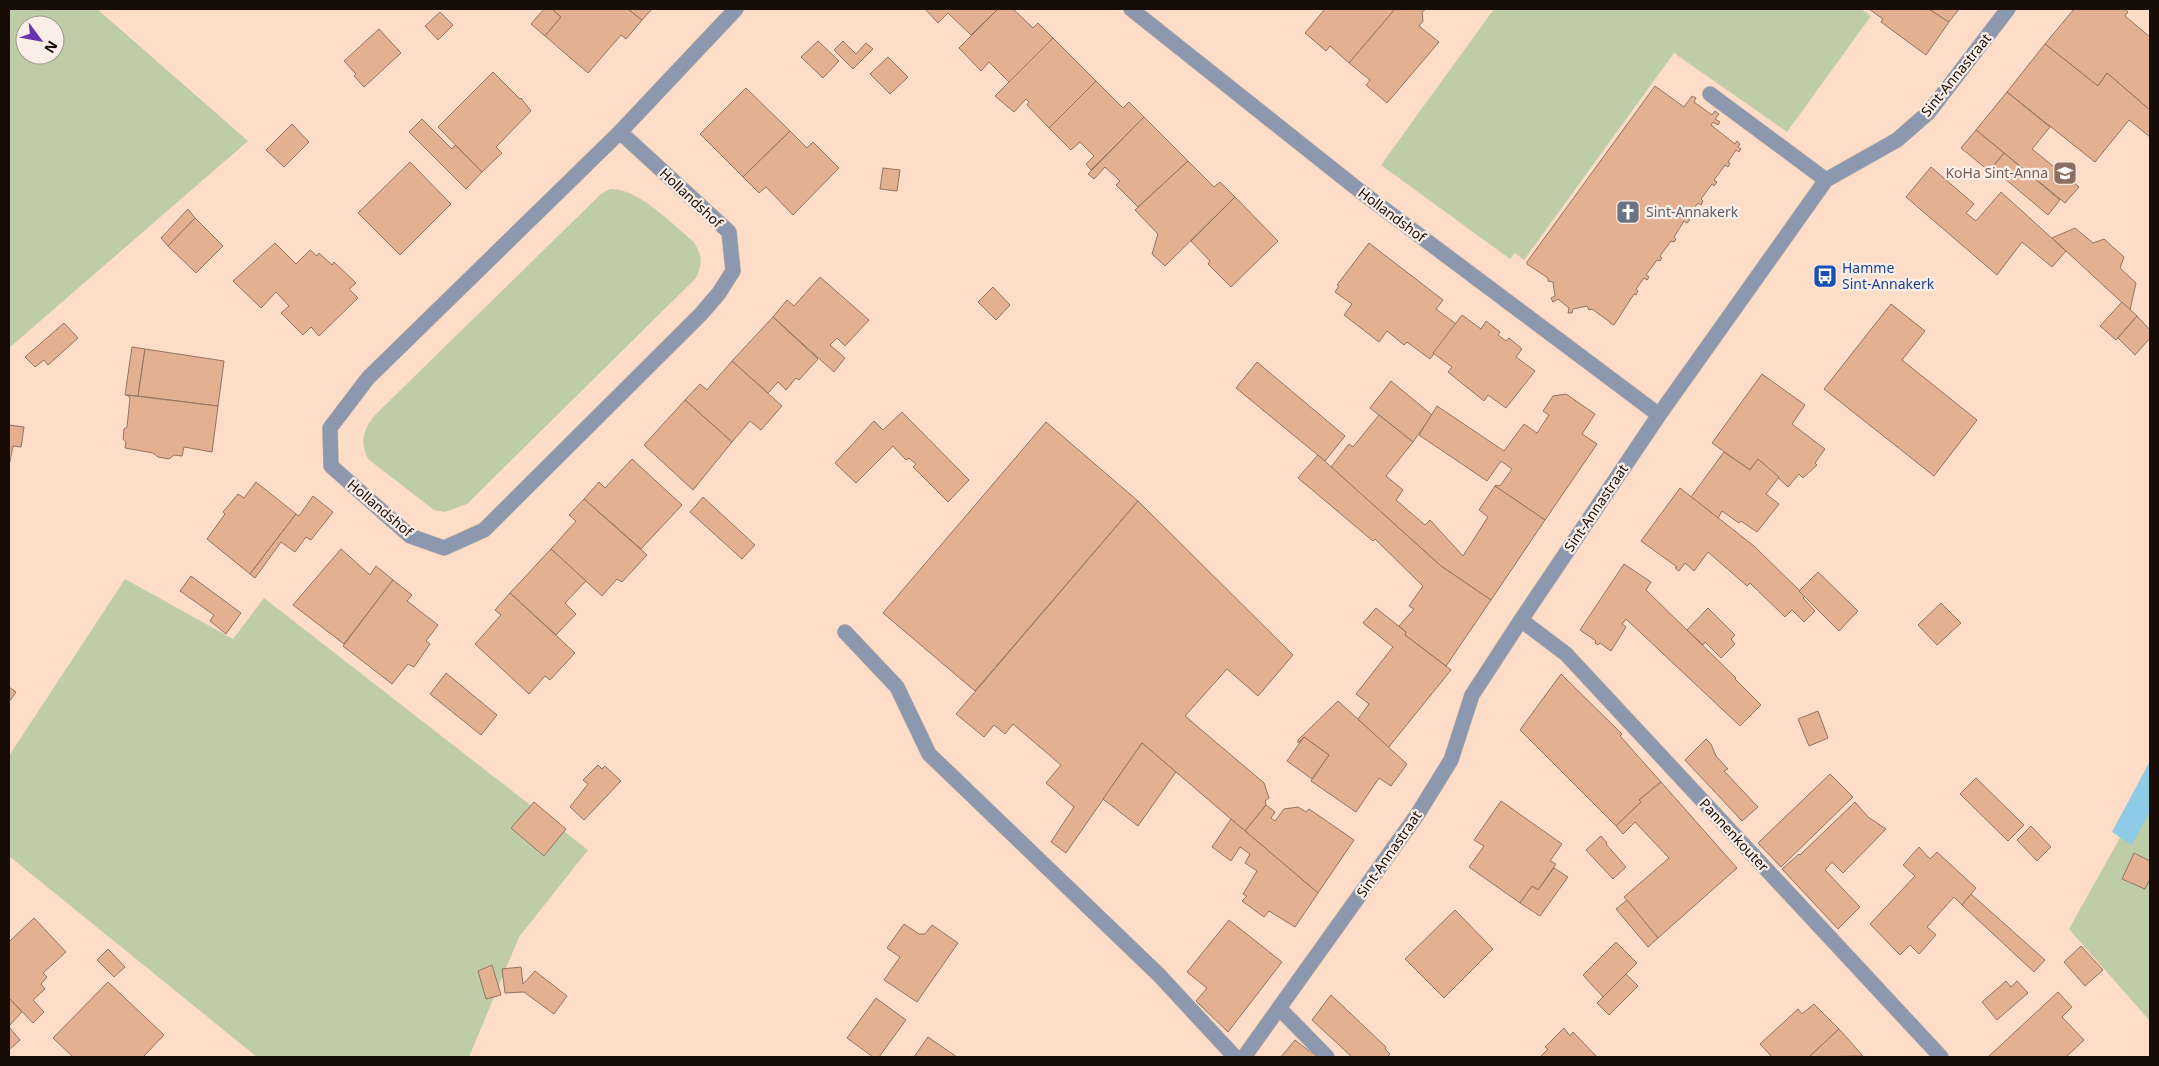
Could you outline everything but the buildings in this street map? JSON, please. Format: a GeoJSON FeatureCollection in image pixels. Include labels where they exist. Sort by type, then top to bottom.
{"type":"FeatureCollection","features":[{"type":"Feature","properties":{"kind":"street","name":"Hollandshof"},"geometry":{"type":"LineString","coordinates":[[620,132],[729,232],[733,271],[719,293],[701,314],[484,530],[444,548],[410,536],[331,466],[330,428],[368,378],[620,132],[736,9]]}},
{"type":"Feature","properties":{"kind":"street","name":"Hollandshof"},"geometry":{"type":"LineString","coordinates":[[1131,9],[1360,192],[1659,415]]}},
{"type":"Feature","properties":{"kind":"street","name":"Sint-Annastraat"},"geometry":{"type":"LineString","coordinates":[[1244,1057],[1417,815],[1451,760],[1472,696],[1521,620],[1659,415],[1826,180],[1897,140],[1929,112],[2008,9]]}},
{"type":"Feature","properties":{"kind":"street"},"geometry":{"type":"LineString","coordinates":[[1710,94],[1826,180]]}},
{"type":"Feature","properties":{"kind":"street","name":"Pannenkouter"},"geometry":{"type":"LineString","coordinates":[[1521,620],[1566,654],[1941,1057]]}},
{"type":"Feature","properties":{"kind":"street"},"geometry":{"type":"LineString","coordinates":[[844,632],[897,687],[929,754],[1159,975],[1235,1057]]}},
{"type":"Feature","properties":{"kind":"street"},"geometry":{"type":"LineString","coordinates":[[1280,1008],[1327,1057]]}},
{"type":"Feature","properties":{"kind":"green space"},"geometry":{"type":"Polygon","coordinates":[[[9,9],[97,9],[248,141],[9,348],[9,9]]]}},
{"type":"Feature","properties":{"kind":"green space"},"geometry":{"type":"Polygon","coordinates":[[[1494,9],[1861,9],[1871,16],[1787,132],[1674,53],[1524,260],[1515,253],[1510,259],[1381,165],[1494,9]]]}},
{"type":"Feature","properties":{"kind":"green space"},"geometry":{"type":"Polygon","coordinates":[[[610,189],[632,194],[654,208],[693,241],[700,259],[700,268],[696,278],[467,504],[445,512],[434,510],[368,459],[363,441],[368,424],[601,194],[610,189]]]}},
{"type":"Feature","properties":{"kind":"green space"},"geometry":{"type":"Polygon","coordinates":[[[125,579],[233,639],[264,598],[588,850],[519,937],[469,1057],[257,1057],[9,856],[9,756],[125,579]]]}},
{"type":"Feature","properties":{"kind":"green space"},"geometry":{"type":"Polygon","coordinates":[[[2150,784],[2150,1021],[2069,929],[2150,784]]]}},
{"type":"Feature","properties":{"kind":"water"},"geometry":{"type":"Polygon","coordinates":[[[2150,761],[2150,811],[2132,845],[2112,832],[2150,761]]]}},
{"type":"Feature","properties":{"kind":"place","name":"KoHa Sint-Anna"},"geometry":{"type":"Point","coordinates":[2065,173]}},
{"type":"Feature","properties":{"kind":"place","name":"Sint-Annakerk"},"geometry":{"type":"Point","coordinates":[1628,212]}},
{"type":"Feature","properties":{"kind":"place","name":"Hamme Sint-Annakerk"},"geometry":{"type":"Point","coordinates":[1825,276]}}]}
